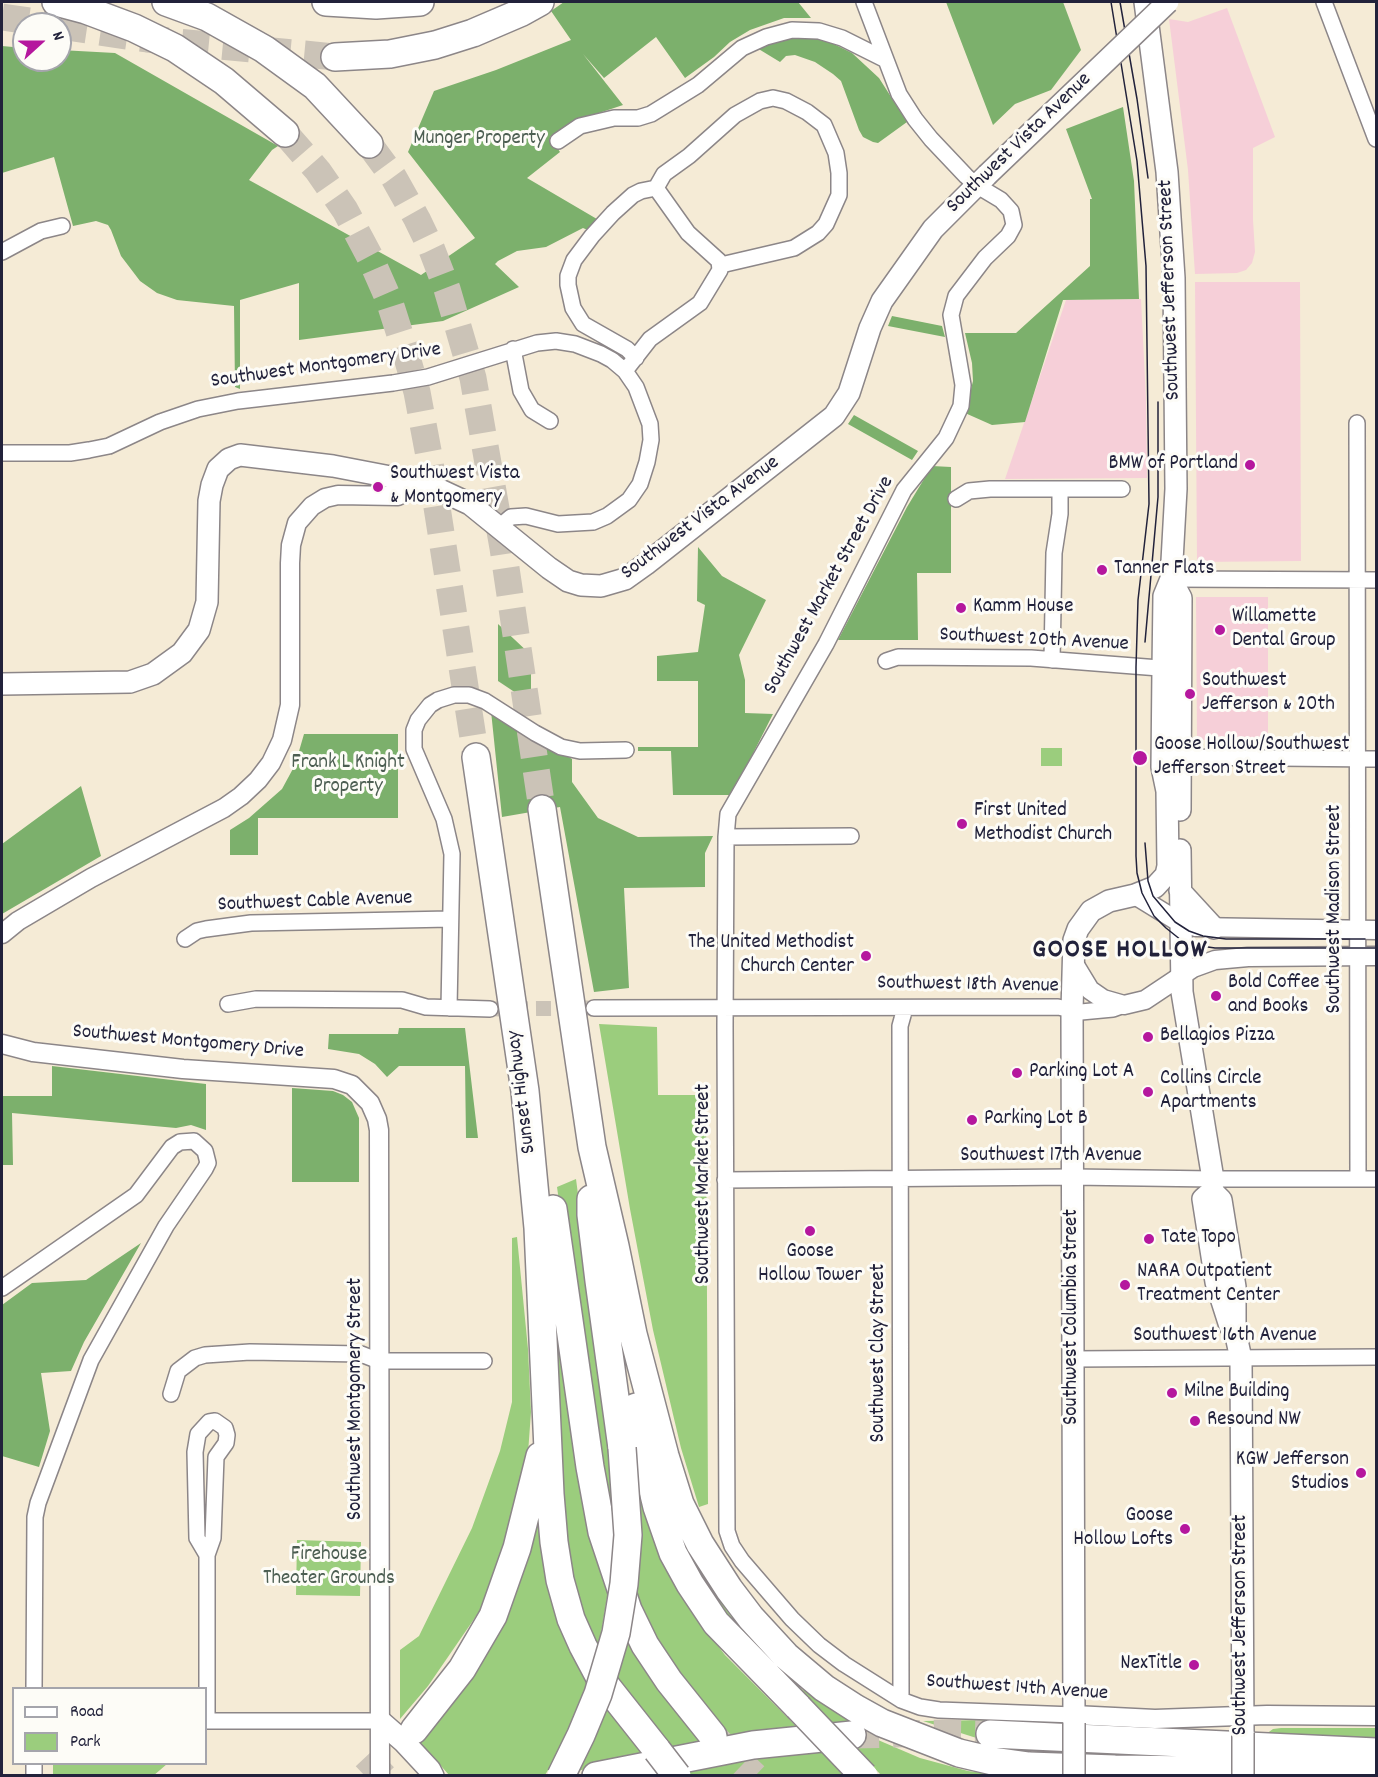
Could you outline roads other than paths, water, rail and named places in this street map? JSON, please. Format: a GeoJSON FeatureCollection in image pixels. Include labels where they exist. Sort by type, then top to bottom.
{"type":"FeatureCollection","features":[{"type":"Feature","properties":{"kind":"highway"},"geometry":{"type":"LineString","coordinates":[[56,2],[124,25],[175,48],[224,81],[285,133]]}},
{"type":"Feature","properties":{"kind":"highway"},"geometry":{"type":"LineString","coordinates":[[166,2],[207,17],[264,49],[315,86],[369,144]]}},
{"type":"Feature","properties":{"kind":"highway"},"geometry":{"type":"LineString","coordinates":[[326,2],[376,5],[420,2]]}},
{"type":"Feature","properties":{"kind":"highway"},"geometry":{"type":"LineString","coordinates":[[335,57],[390,54],[435,45],[473,33],[540,2]]}},
{"type":"Feature","properties":{"kind":"highway","name":"Sunset Highway"},"geometry":{"type":"LineString","coordinates":[[476,757],[525,1091],[538,1228],[546,1429]]}},
{"type":"Feature","properties":{"kind":"highway"},"geometry":{"type":"LineString","coordinates":[[542,809],[592,1147],[633,1334],[665,1456],[681,1504],[700,1544],[751,1618],[786,1656],[824,1688],[882,1723],[959,1753],[1029,1766],[1377,1774]]}},
{"type":"Feature","properties":{"kind":"highway"},"geometry":{"type":"LineString","coordinates":[[525,1091],[541,1133],[590,1467],[602,1532],[628,1610],[645,1645],[669,1682],[712,1736]]}},
{"type":"Feature","properties":{"kind":"highway"},"geometry":{"type":"LineString","coordinates":[[561,1776],[598,1694],[616,1633],[624,1584],[628,1535],[622,1448],[591,1215],[592,1147]]}},
{"type":"Feature","properties":{"kind":"highway"},"geometry":{"type":"LineString","coordinates":[[633,1334],[631,1379],[642,1445],[657,1507],[673,1553],[716,1623],[864,1776]]}},
{"type":"Feature","properties":{"kind":"highway"},"geometry":{"type":"LineString","coordinates":[[414,1730],[462,1669],[493,1616],[517,1548],[546,1429]]}},
{"type":"Feature","properties":{"kind":"highway"},"geometry":{"type":"LineString","coordinates":[[546,1429],[554,1542],[571,1619],[600,1678],[677,1776]]}},
{"type":"Feature","properties":{"kind":"highway"},"geometry":{"type":"LineString","coordinates":[[990,1734],[1377,1752]]}},
{"type":"Feature","properties":{"kind":"highway"},"geometry":{"type":"LineString","coordinates":[[596,1776],[742,1747],[852,1735]]}},
{"type":"Feature","properties":{"kind":"main road","name":"Southwest Jefferson Street"},"geometry":{"type":"LineString","coordinates":[[1135,895],[1155,887],[1166,875],[1168,866],[1167,791],[1162,767],[1180,598],[1171,579],[1177,449],[1174,278],[1167,172],[1145,2]]}},
{"type":"Feature","properties":{"kind":"main road","name":"Southwest Vista Avenue"},"geometry":{"type":"LineString","coordinates":[[2,684],[129,682],[153,674],[182,652],[199,630],[207,602],[209,501],[212,485],[218,469],[236,456],[245,454],[414,480],[442,490],[470,504],[568,581],[581,585],[601,586],[618,582],[633,574],[834,416],[849,393],[870,328],[882,301],[933,229],[981,180],[1168,2]]}},
{"type":"Feature","properties":{"kind":"main road","name":"Southwest Jefferson Street"},"geometry":{"type":"LineString","coordinates":[[1172,669],[1181,757],[1181,975],[1184,1008],[1212,1185],[1203,1199],[1216,1282],[1230,1326],[1235,1331],[1241,1359],[1243,1776]]}},
{"type":"Feature","properties":{"kind":"main road"},"geometry":{"type":"LineString","coordinates":[[1180,891],[1214,928]]}},
{"type":"Feature","properties":{"kind":"main road","name":"Southwest Columbia Street"},"geometry":{"type":"LineString","coordinates":[[1074,1776],[1072,1010],[1074,940],[1078,929],[1091,911],[1109,901],[1135,895]]}},
{"type":"Feature","properties":{"kind":"main road"},"geometry":{"type":"LineString","coordinates":[[380,1721],[417,1756],[433,1776]]}},
{"type":"Feature","properties":{"kind":"street","name":"Southwest Market Street Drive"},"geometry":{"type":"LineString","coordinates":[[726,837],[728,814],[732,805],[826,644],[904,490],[946,438],[961,405],[963,385],[951,315],[956,296],[985,258],[1008,236],[1014,225],[1011,211],[1002,200],[931,139],[915,119],[899,94],[864,2]]}},
{"type":"Feature","properties":{"kind":"street"},"geometry":{"type":"LineString","coordinates":[[1324,2],[1373,118],[1377,139]]}},
{"type":"Feature","properties":{"kind":"street"},"geometry":{"type":"LineString","coordinates":[[558,141],[580,126],[614,118],[638,118],[651,114],[698,85],[742,48],[766,36],[792,30],[819,31],[842,38],[884,59]]}},
{"type":"Feature","properties":{"kind":"street"},"geometry":{"type":"LineString","coordinates":[[636,357],[627,349],[583,324],[573,308],[568,285],[568,276],[574,260],[591,236],[633,195],[656,188],[664,174],[697,150],[735,116],[760,100],[773,98],[786,101],[807,112],[824,125],[836,153],[840,179],[839,195],[826,224],[811,238],[794,248],[721,265]]}},
{"type":"Feature","properties":{"kind":"street"},"geometry":{"type":"LineString","coordinates":[[625,371],[650,339],[700,303],[718,275],[721,265],[716,257],[680,224],[656,188]]}},
{"type":"Feature","properties":{"kind":"street"},"geometry":{"type":"LineString","coordinates":[[2,252],[41,231],[62,225]]}},
{"type":"Feature","properties":{"kind":"street","name":"Southwest Montgomery Drive"},"geometry":{"type":"LineString","coordinates":[[2,453],[70,453],[109,446],[160,422],[198,409],[238,401],[428,377],[537,343],[556,341],[575,344],[601,354],[625,371],[636,387],[645,408],[651,440],[640,484],[629,500],[607,516],[593,522],[558,524],[526,516],[511,517],[499,526]]}},
{"type":"Feature","properties":{"kind":"street"},"geometry":{"type":"LineString","coordinates":[[513,349],[521,391],[532,410],[550,421]]}},
{"type":"Feature","properties":{"kind":"street","name":"Southwest Madison Street"},"geometry":{"type":"LineString","coordinates":[[1357,423],[1358,1179]]}},
{"type":"Feature","properties":{"kind":"street"},"geometry":{"type":"LineString","coordinates":[[2,934],[18,921],[91,878],[224,808],[258,780],[271,763],[282,740],[290,705],[290,563],[291,545],[297,523],[312,506],[325,498],[338,495],[394,496],[407,490],[414,480]]}},
{"type":"Feature","properties":{"kind":"street"},"geometry":{"type":"LineString","coordinates":[[1052,660],[1054,553],[1060,514],[1060,489]]}},
{"type":"Feature","properties":{"kind":"street"},"geometry":{"type":"LineString","coordinates":[[956,499],[969,491],[1122,489]]}},
{"type":"Feature","properties":{"kind":"street"},"geometry":{"type":"LineString","coordinates":[[1171,579],[1377,580]]}},
{"type":"Feature","properties":{"kind":"street","name":"Southwest 20th Avenue"},"geometry":{"type":"LineString","coordinates":[[886,661],[898,657],[1031,658],[1172,669]]}},
{"type":"Feature","properties":{"kind":"street"},"geometry":{"type":"LineString","coordinates":[[449,1008],[452,854],[444,819],[414,749],[414,730],[418,720],[430,705],[446,697],[469,695],[485,701],[561,747],[579,750],[626,750]]}},
{"type":"Feature","properties":{"kind":"street"},"geometry":{"type":"LineString","coordinates":[[1181,757],[1377,759]]}},
{"type":"Feature","properties":{"kind":"street"},"geometry":{"type":"LineString","coordinates":[[726,837],[851,836]]}},
{"type":"Feature","properties":{"kind":"street","name":"Southwest Market Street"},"geometry":{"type":"LineString","coordinates":[[726,837],[727,1531]]}},
{"type":"Feature","properties":{"kind":"street"},"geometry":{"type":"LineString","coordinates":[[1135,895],[1181,922],[1196,927],[1377,930]]}},
{"type":"Feature","properties":{"kind":"street","name":"Southwest Cable Avenue"},"geometry":{"type":"LineString","coordinates":[[185,939],[197,931],[251,923],[450,919]]}},
{"type":"Feature","properties":{"kind":"street","name":"Southwest 18th Avenue"},"geometry":{"type":"LineString","coordinates":[[594,1008],[1058,1007],[1081,1012],[1104,1011],[1144,1000],[1200,964],[1215,960],[1377,956]]}},
{"type":"Feature","properties":{"kind":"street","name":"Southwest 18th Avenue"},"geometry":{"type":"LineString","coordinates":[[1073,962],[1090,990],[1103,999],[1124,1005]]}},
{"type":"Feature","properties":{"kind":"street"},"geometry":{"type":"LineString","coordinates":[[228,1004],[256,999],[402,1000],[426,1007],[490,1009]]}},
{"type":"Feature","properties":{"kind":"street","name":"Southwest Clay Street"},"geometry":{"type":"LineString","coordinates":[[900,1700],[900,1026],[905,1008]]}},
{"type":"Feature","properties":{"kind":"street","name":"Southwest Montgomery Drive"},"geometry":{"type":"LineString","coordinates":[[2,1044],[33,1052],[183,1069],[323,1077],[344,1082],[365,1097]]}},
{"type":"Feature","properties":{"kind":"street","name":"Southwest Montgomery Street"},"geometry":{"type":"LineString","coordinates":[[365,1097],[374,1111],[379,1130],[380,1776]]}},
{"type":"Feature","properties":{"kind":"street"},"geometry":{"type":"LineString","coordinates":[[2,1288],[136,1195],[172,1148],[180,1142],[194,1141],[205,1151],[208,1163],[205,1169],[166,1226],[86,1371],[35,1517],[34,1687]]}},
{"type":"Feature","properties":{"kind":"street","name":"Southwest 17th Avenue"},"geometry":{"type":"LineString","coordinates":[[725,1180],[1072,1177],[1212,1185],[1377,1179]]}},
{"type":"Feature","properties":{"kind":"street"},"geometry":{"type":"LineString","coordinates":[[171,1394],[174,1377],[178,1371],[200,1356],[250,1352],[361,1354],[379,1361],[484,1361]]}},
{"type":"Feature","properties":{"kind":"street","name":"Southwest 16th Avenue"},"geometry":{"type":"LineString","coordinates":[[1073,1359],[1377,1357]]}},
{"type":"Feature","properties":{"kind":"street"},"geometry":{"type":"LineString","coordinates":[[206,1687],[207,1555],[213,1538],[216,1457],[226,1443],[227,1435],[225,1428],[215,1421],[209,1422],[198,1434],[195,1452],[197,1538],[207,1555]]}},
{"type":"Feature","properties":{"kind":"street","name":"Southwest 14th Avenue"},"geometry":{"type":"LineString","coordinates":[[727,1531],[732,1546],[742,1561],[792,1619],[819,1645],[900,1700],[920,1707],[1074,1719],[1155,1719],[1243,1725],[1377,1716]]}},
{"type":"Feature","properties":{"kind":"street"},"geometry":{"type":"LineString","coordinates":[[207,1721],[380,1721]]}},
{"type":"Feature","properties":{"kind":"tunnel"},"geometry":{"type":"LineString","coordinates":[[2,17],[12,18]]}},
{"type":"Feature","properties":{"kind":"tunnel"},"geometry":{"type":"LineString","coordinates":[[72,28],[147,39],[335,57]]}},
{"type":"Feature","properties":{"kind":"tunnel"},"geometry":{"type":"LineString","coordinates":[[285,133],[318,171],[345,210],[370,257],[389,300],[404,347],[417,392],[429,456],[476,757]]}},
{"type":"Feature","properties":{"kind":"tunnel"},"geometry":{"type":"LineString","coordinates":[[369,144],[394,178],[432,250],[447,289],[473,378],[503,548],[542,809]]}},
{"type":"Feature","properties":{"kind":"tunnel"},"geometry":{"type":"LineString","coordinates":[[490,1009],[594,1008]]}},
{"type":"Feature","properties":{"kind":"tunnel"},"geometry":{"type":"LineString","coordinates":[[365,1776],[414,1730]]}},
{"type":"Feature","properties":{"kind":"tunnel"},"geometry":{"type":"LineString","coordinates":[[852,1735],[990,1734]]}},
{"type":"Feature","properties":{"kind":"tunnel"},"geometry":{"type":"LineString","coordinates":[[713,1736],[755,1776]]}},
{"type":"Feature","properties":{"kind":"tram line"},"geometry":{"type":"LineString","coordinates":[[1111,2],[1137,161],[1146,266],[1149,504],[1138,600],[1136,667],[1136,856],[1142,893],[1154,916],[1166,928],[1181,940],[1201,946],[1215,948],[1376,948]]}},
{"type":"Feature","properties":{"kind":"tram line"},"geometry":{"type":"LineString","coordinates":[[1120,2],[1148,178]]}},
{"type":"Feature","properties":{"kind":"tram line"},"geometry":{"type":"LineString","coordinates":[[1145,642],[1158,497],[1158,402]]}},
{"type":"Feature","properties":{"kind":"tram line"},"geometry":{"type":"LineString","coordinates":[[1145,843],[1148,881],[1153,896],[1175,922],[1189,931],[1203,936],[1226,939],[1365,939]]}},
{"type":"Feature","properties":{"kind":"place","name":"BMW of Portland"},"geometry":{"type":"Point","coordinates":[1250,465]}},
{"type":"Feature","properties":{"kind":"place","name":"Southwest Vista & Montgomery"},"geometry":{"type":"Point","coordinates":[378,487]}},
{"type":"Feature","properties":{"kind":"place","name":"Tanner Flats"},"geometry":{"type":"Point","coordinates":[1102,570]}},
{"type":"Feature","properties":{"kind":"place","name":"Kamm House"},"geometry":{"type":"Point","coordinates":[961,608]}},
{"type":"Feature","properties":{"kind":"place","name":"Willamette Dental Group"},"geometry":{"type":"Point","coordinates":[1220,630]}},
{"type":"Feature","properties":{"kind":"place","name":"Southwest Jefferson & 20th"},"geometry":{"type":"Point","coordinates":[1190,694]}},
{"type":"Feature","properties":{"kind":"place","name":"Goose Hollow/Southwest Jefferson Street"},"geometry":{"type":"Point","coordinates":[1140,758]}},
{"type":"Feature","properties":{"kind":"place","name":"First United Methodist Church"},"geometry":{"type":"Point","coordinates":[962,824]}},
{"type":"Feature","properties":{"kind":"place","name":"The United Methodist Church Center"},"geometry":{"type":"Point","coordinates":[866,956]}},
{"type":"Feature","properties":{"kind":"place","name":"Bold Coffee and Books"},"geometry":{"type":"Point","coordinates":[1216,996]}},
{"type":"Feature","properties":{"kind":"place","name":"Bellagios Pizza"},"geometry":{"type":"Point","coordinates":[1148,1037]}},
{"type":"Feature","properties":{"kind":"place","name":"Parking Lot A"},"geometry":{"type":"Point","coordinates":[1017,1073]}},
{"type":"Feature","properties":{"kind":"place","name":"Collins Circle Apartments"},"geometry":{"type":"Point","coordinates":[1148,1092]}},
{"type":"Feature","properties":{"kind":"place","name":"Parking Lot B"},"geometry":{"type":"Point","coordinates":[972,1120]}},
{"type":"Feature","properties":{"kind":"place","name":"Goose Hollow Tower"},"geometry":{"type":"Point","coordinates":[810,1231]}},
{"type":"Feature","properties":{"kind":"place","name":"Tate Topo"},"geometry":{"type":"Point","coordinates":[1149,1239]}},
{"type":"Feature","properties":{"kind":"place","name":"NARA Outpatient Treatment Center"},"geometry":{"type":"Point","coordinates":[1125,1285]}},
{"type":"Feature","properties":{"kind":"place","name":"Milne Building"},"geometry":{"type":"Point","coordinates":[1172,1393]}},
{"type":"Feature","properties":{"kind":"place","name":"Resound NW"},"geometry":{"type":"Point","coordinates":[1195,1421]}},
{"type":"Feature","properties":{"kind":"place","name":"KGW Jefferson Studios"},"geometry":{"type":"Point","coordinates":[1361,1473]}},
{"type":"Feature","properties":{"kind":"place","name":"Goose Hollow Lofts"},"geometry":{"type":"Point","coordinates":[1185,1529]}},
{"type":"Feature","properties":{"kind":"place","name":"NexTitle"},"geometry":{"type":"Point","coordinates":[1194,1665]}},
{"type":"Feature","properties":{"kind":"district","name":"GOOSE HOLLOW"},"geometry":{"type":"Point","coordinates":[1120,952]}},
{"type":"Feature","properties":{"kind":"park label","name":"Munger Property"},"geometry":{"type":"Point","coordinates":[479,140]}},
{"type":"Feature","properties":{"kind":"park label","name":"Frank L Knight Property"},"geometry":{"type":"Point","coordinates":[348,776]}},
{"type":"Feature","properties":{"kind":"park label","name":"Firehouse Theater Grounds"},"geometry":{"type":"Point","coordinates":[329,1568]}}]}
